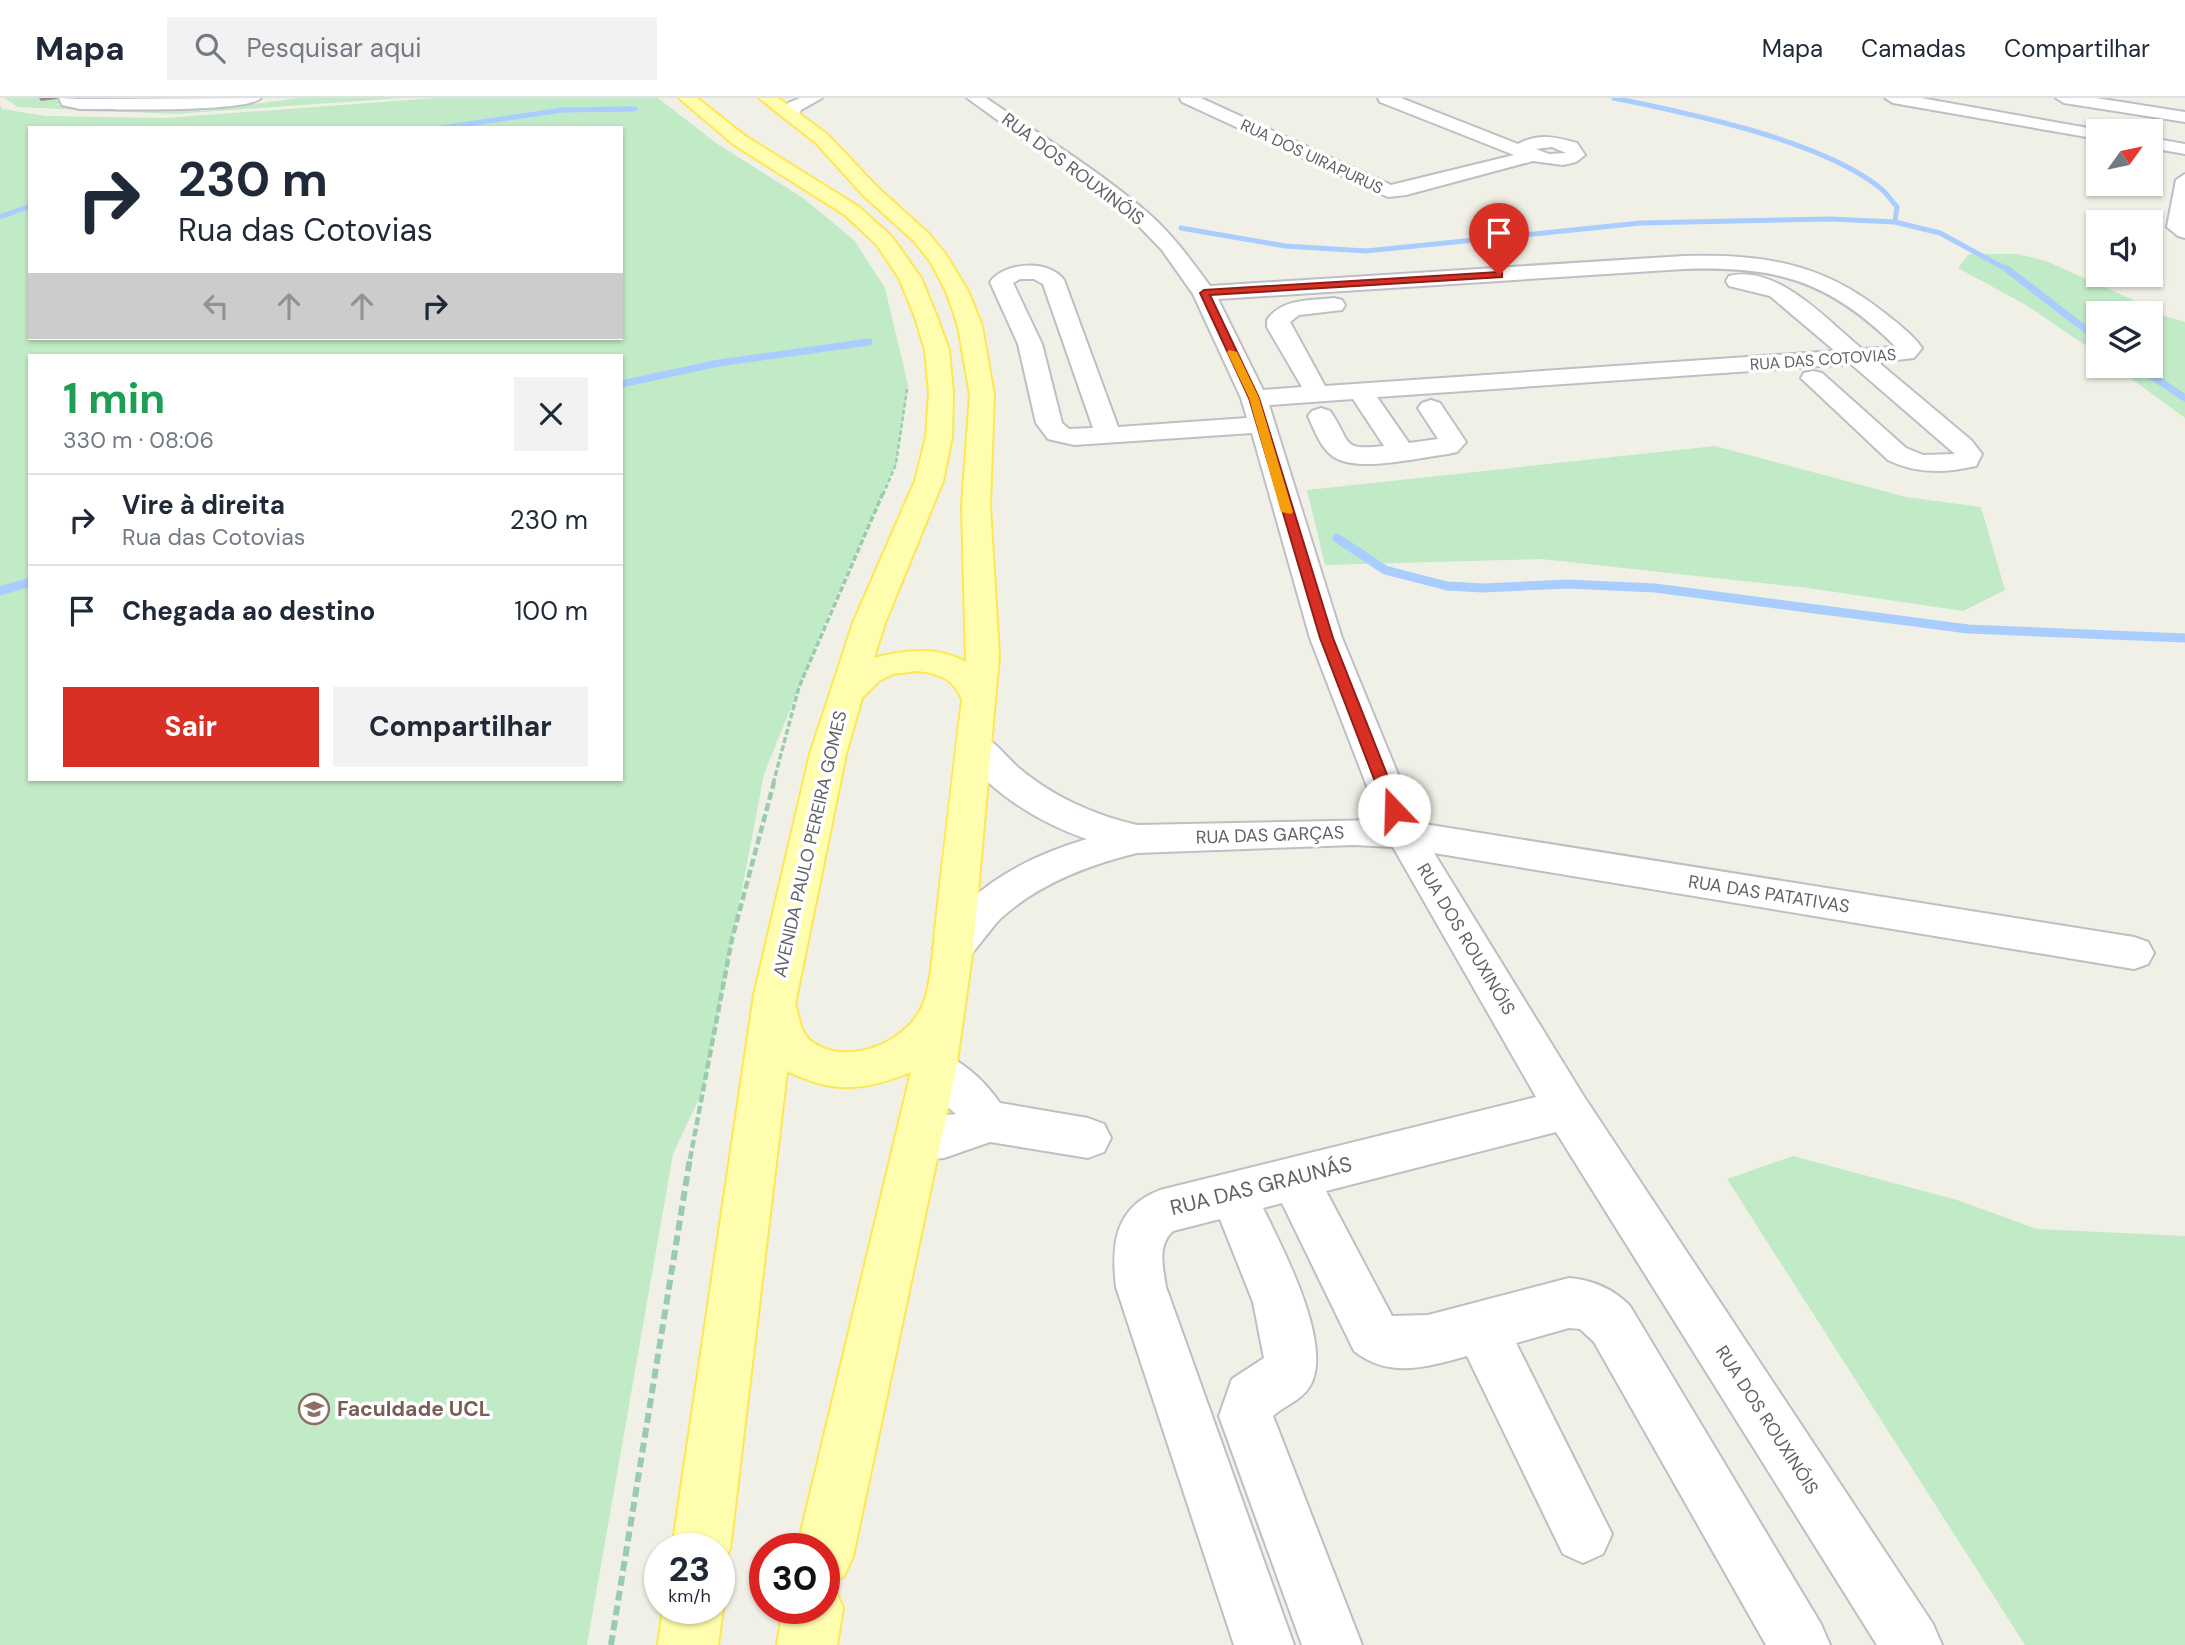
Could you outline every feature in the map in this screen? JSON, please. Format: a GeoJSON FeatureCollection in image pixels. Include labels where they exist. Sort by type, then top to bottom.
{"type":"FeatureCollection","features":[{"type":"Feature","properties":{"kind":"main road","name":"AVENIDA PAULO PEREIRA GOMES"},"geometry":{"type":"LineString","coordinates":[[687,98],[739,140],[841,203],[885,241],[910,278],[937,350],[941,416],[929,481],[869,623],[828,754],[775,995],[703,1533]]}},
{"type":"Feature","properties":{"kind":"main road"},"geometry":{"type":"LineString","coordinates":[[767,98],[793,132],[931,248],[957,291],[970,326],[982,395],[976,505],[983,645],[953,948],[934,1069],[829,1533]]}},
{"type":"Feature","properties":{"kind":"main road"},"geometry":{"type":"LineString","coordinates":[[739,140],[754,145],[793,132]]}},
{"type":"Feature","properties":{"kind":"main road"},"geometry":{"type":"LineString","coordinates":[[845,698],[854,685],[881,667],[927,661],[942,664],[966,675],[974,684],[979,705]]}},
{"type":"Feature","properties":{"kind":"main road"},"geometry":{"type":"LineString","coordinates":[[775,995],[774,1017],[781,1037],[797,1055],[819,1066],[845,1071],[874,1068],[901,1058],[923,1042],[938,1022],[946,998]]}},
{"type":"Feature","properties":{"kind":"main road"},"geometry":{"type":"LineString","coordinates":[[688,1645],[691,1624]]}},
{"type":"Feature","properties":{"kind":"main road"},"geometry":{"type":"LineString","coordinates":[[807,1645],[810,1624]]}},
{"type":"Feature","properties":{"kind":"street"},"geometry":{"type":"LineString","coordinates":[[66,98],[68,102],[80,104],[201,103],[253,98]]}},
{"type":"Feature","properties":{"kind":"street"},"geometry":{"type":"LineString","coordinates":[[793,132],[794,107],[814,98]]}},
{"type":"Feature","properties":{"kind":"street","name":"RUA DOS ROUXINÓIS"},"geometry":{"type":"LineString","coordinates":[[975,98],[1110,192],[1142,218],[1169,246],[1204,293],[1254,398],[1326,638],[1404,834],[1566,1109],[1912,1645]]}},
{"type":"Feature","properties":{"kind":"street","name":"RUA DOS UIRAPURUS"},"geometry":{"type":"LineString","coordinates":[[1188,98],[1388,191],[1406,189],[1532,156],[1386,98]]}},
{"type":"Feature","properties":{"kind":"street"},"geometry":{"type":"LineString","coordinates":[[1893,98],[2086,132]]}},
{"type":"Feature","properties":{"kind":"street"},"geometry":{"type":"LineString","coordinates":[[2064,98],[2184,109]]}},
{"type":"Feature","properties":{"kind":"street"},"geometry":{"type":"LineString","coordinates":[[2114,98],[2184,109]]}},
{"type":"Feature","properties":{"kind":"street"},"geometry":{"type":"LineString","coordinates":[[2163,145],[2185,149]]}},
{"type":"Feature","properties":{"kind":"street"},"geometry":{"type":"LineString","coordinates":[[2185,180],[2177,227],[2185,232]]}},
{"type":"Feature","properties":{"kind":"street","name":"RUA DAS COTOVIAS"},"geometry":{"type":"LineString","coordinates":[[1204,293],[1673,265],[1762,264],[1822,281],[1839,291],[1910,348],[1906,353],[1855,357],[1360,391],[1319,405],[1254,398]]}},
{"type":"Feature","properties":{"kind":"street"},"geometry":{"type":"LineString","coordinates":[[1108,435],[1053,280],[1044,274],[1028,272],[1006,277],[1001,282],[1030,344],[1048,423],[1053,431],[1064,436],[1108,435],[1261,425]]}},
{"type":"Feature","properties":{"kind":"street"},"geometry":{"type":"LineString","coordinates":[[1431,408],[1453,442],[1448,446],[1355,457],[1344,454],[1336,448],[1319,405],[1279,327],[1278,320],[1293,309],[1747,282],[1778,291],[1962,446],[1969,454],[1967,460],[1936,465],[1909,460],[1897,454],[1813,378]]}},
{"type":"Feature","properties":{"kind":"street"},"geometry":{"type":"LineString","coordinates":[[1360,391],[1401,451]]}},
{"type":"Feature","properties":{"kind":"street","name":"RUA DAS GARÇAS"},"geometry":{"type":"LineString","coordinates":[[975,746],[997,770],[1030,796],[1100,828],[1137,839]]}},
{"type":"Feature","properties":{"kind":"street","name":"RUA DAS GARÇAS"},"geometry":{"type":"LineString","coordinates":[[953,948],[975,916],[1006,893],[1087,852],[1137,839],[1354,832],[1404,834]]}},
{"type":"Feature","properties":{"kind":"street","name":"RUA DAS PATATIVAS"},"geometry":{"type":"LineString","coordinates":[[1404,834],[2134,953]]}},
{"type":"Feature","properties":{"kind":"street"},"geometry":{"type":"LineString","coordinates":[[934,1069],[969,1095],[986,1121]]}},
{"type":"Feature","properties":{"kind":"street","name":"RUA DAS GRAUNÁS"},"geometry":{"type":"LineString","coordinates":[[1264,1645],[1141,1287],[1137,1258],[1138,1238],[1147,1221],[1160,1212],[1566,1109]]}},
{"type":"Feature","properties":{"kind":"street"},"geometry":{"type":"LineString","coordinates":[[918,1139],[944,1138],[964,1133],[986,1121],[1088,1138]]}},
{"type":"Feature","properties":{"kind":"street"},"geometry":{"type":"LineString","coordinates":[[1294,1178],[1372,1333],[1384,1342],[1417,1343],[1569,1303],[1591,1306],[1601,1311],[1612,1324],[1800,1645]]}},
{"type":"Feature","properties":{"kind":"street"},"geometry":{"type":"LineString","coordinates":[[1233,1194],[1278,1304],[1291,1345],[1291,1369],[1251,1398],[1246,1416],[1332,1645]]}},
{"type":"Feature","properties":{"kind":"street"},"geometry":{"type":"LineString","coordinates":[[1480,1327],[1583,1534]]}},
{"type":"Feature","properties":{"kind":"green space"},"geometry":{"type":"Polygon","coordinates":[[[5,98],[42,98],[42,101],[57,99],[61,102],[56,105],[167,109],[175,106],[201,106],[201,111],[299,98],[402,98],[174,114],[18,107],[5,98]]]}},
{"type":"Feature","properties":{"kind":"green space"},"geometry":{"type":"Polygon","coordinates":[[[436,98],[658,98],[716,143],[803,198],[854,240],[885,288],[908,385],[896,464],[832,606],[764,774],[704,1088],[673,1154],[587,1645],[0,1645],[0,105],[2,109],[46,116],[166,118],[436,98]]]}},
{"type":"Feature","properties":{"kind":"green space"},"geometry":{"type":"Polygon","coordinates":[[[1969,254],[2018,254],[2046,261],[2086,279],[2086,287],[2104,287],[2134,301],[2086,301],[2086,346],[2026,305],[1958,268],[1969,254]]]}},
{"type":"Feature","properties":{"kind":"green space"},"geometry":{"type":"Polygon","coordinates":[[[2163,316],[2185,322],[2185,418],[2130,378],[2163,378],[2163,316]]]}},
{"type":"Feature","properties":{"kind":"green space"},"geometry":{"type":"Polygon","coordinates":[[[1715,446],[1906,497],[1981,507],[2005,590],[1963,611],[1808,588],[1541,559],[1325,565],[1307,490],[1715,446]]]}},
{"type":"Feature","properties":{"kind":"green space"},"geometry":{"type":"Polygon","coordinates":[[[1793,1156],[1957,1200],[2037,1229],[2185,1236],[2185,1645],[2025,1645],[1727,1179],[1793,1156]]]}},
{"type":"Feature","properties":{"kind":"waterway"},"geometry":{"type":"LineString","coordinates":[[1614,98],[1752,130],[1823,155],[1854,170],[1882,189],[1897,207],[1895,222]]}},
{"type":"Feature","properties":{"kind":"waterway"},"geometry":{"type":"LineString","coordinates":[[454,126],[562,110],[635,109]]}},
{"type":"Feature","properties":{"kind":"waterway"},"geometry":{"type":"LineString","coordinates":[[0,217],[28,207]]}},
{"type":"Feature","properties":{"kind":"waterway"},"geometry":{"type":"LineString","coordinates":[[1181,228],[1285,246],[1366,251],[1641,223],[1831,219],[1895,222]]}},
{"type":"Feature","properties":{"kind":"waterway"},"geometry":{"type":"LineString","coordinates":[[1895,222],[1940,233],[2009,270]]}},
{"type":"Feature","properties":{"kind":"waterway"},"geometry":{"type":"LineString","coordinates":[[2009,270],[2086,330]]}},
{"type":"Feature","properties":{"kind":"waterway"},"geometry":{"type":"LineString","coordinates":[[623,384],[719,363],[869,342]]}},
{"type":"Feature","properties":{"kind":"waterway"},"geometry":{"type":"LineString","coordinates":[[2155,378],[2185,398]]}},
{"type":"Feature","properties":{"kind":"waterway"},"geometry":{"type":"LineString","coordinates":[[1337,538],[1385,570],[1447,586],[1483,588],[1567,584],[1655,588],[1968,629],[2185,638]]}},
{"type":"Feature","properties":{"kind":"waterway"},"geometry":{"type":"LineString","coordinates":[[0,591],[28,583]]}},
{"type":"Feature","properties":{"kind":"slow traffic"},"geometry":{"type":"LineString","coordinates":[[1232,352],[1254,398],[1287,512]]}},
{"type":"Feature","properties":{"kind":"place","name":"Faculdade UCL"},"geometry":{"type":"Point","coordinates":[314,1409]}},
{"type":"Feature","properties":{"kind":"route"},"geometry":{"type":"LineString","coordinates":[[1394,810],[1326,638],[1271,463],[1254,398],[1204,293],[1499,275]]}}]}
